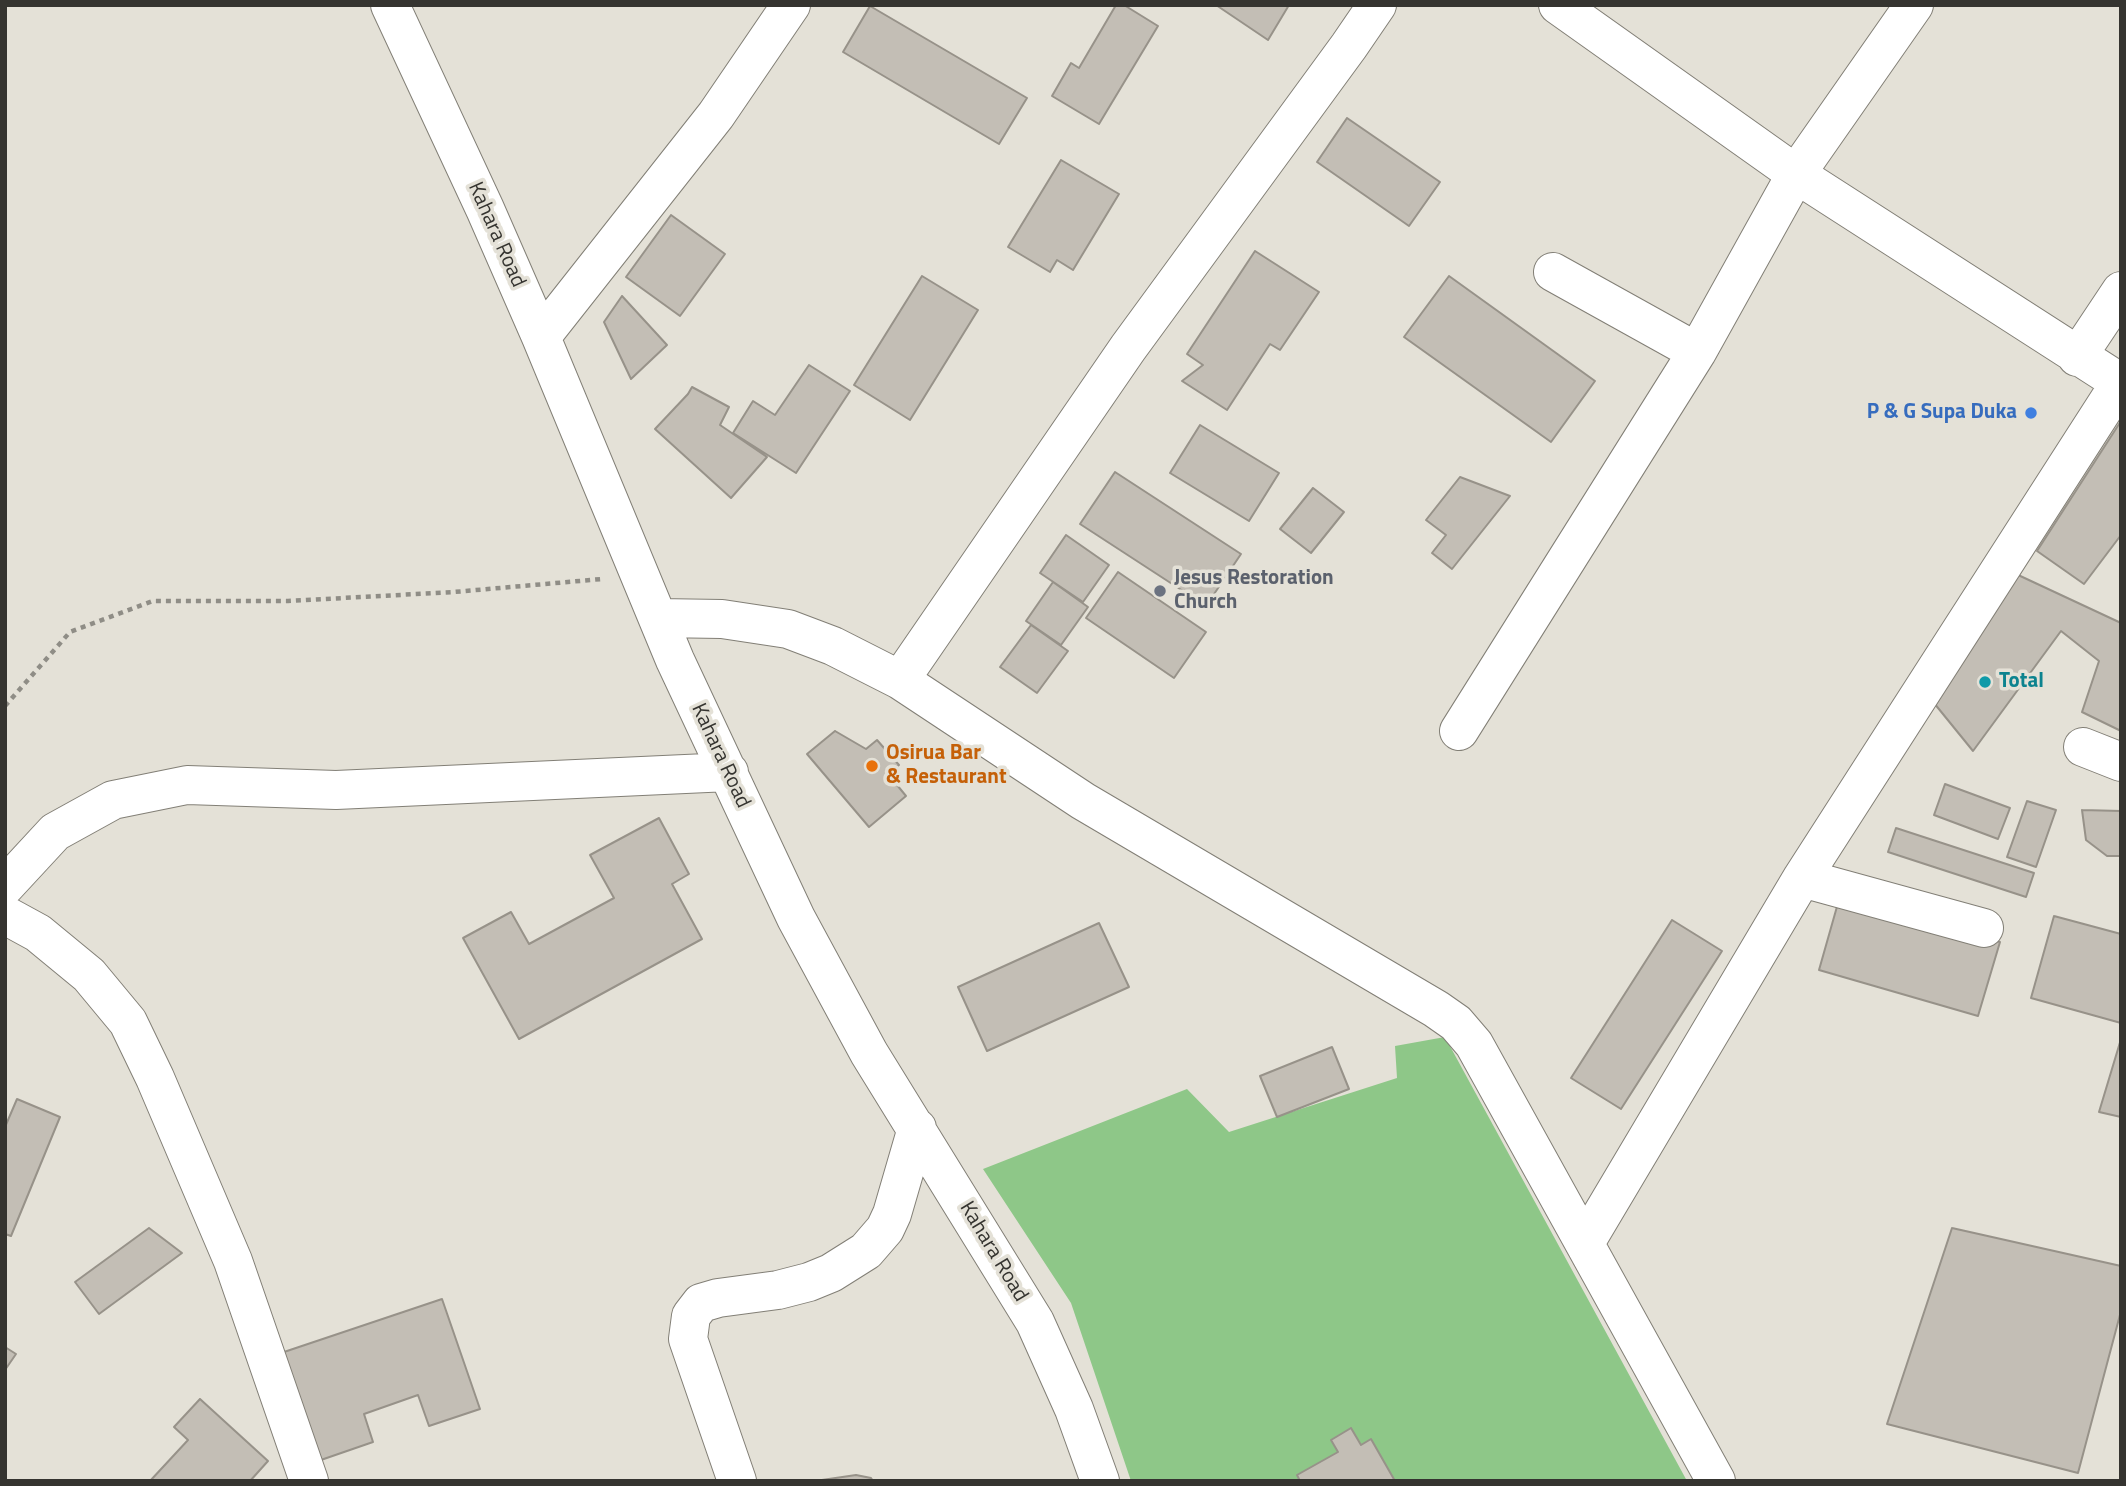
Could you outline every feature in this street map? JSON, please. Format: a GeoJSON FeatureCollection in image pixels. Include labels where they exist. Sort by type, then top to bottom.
{"type":"FeatureCollection","features":[{"type":"Feature","properties":{"kind":"street","name":"Kahara Road"},"geometry":{"type":"LineString","coordinates":[[390,5],[541,337],[675,660],[796,918],[869,1053],[1035,1322],[1074,1409],[1100,1481]]}},
{"type":"Feature","properties":{"kind":"street"},"geometry":{"type":"LineString","coordinates":[[541,337],[716,115],[791,5]]}},
{"type":"Feature","properties":{"kind":"street"},"geometry":{"type":"LineString","coordinates":[[900,680],[1128,348],[1377,5]]}},
{"type":"Feature","properties":{"kind":"street"},"geometry":{"type":"LineString","coordinates":[[1558,5],[1796,174],[2121,383],[1802,878],[1585,1243]]}},
{"type":"Feature","properties":{"kind":"street"},"geometry":{"type":"LineString","coordinates":[[1459,731],[1697,352],[1796,174],[1914,5]]}},
{"type":"Feature","properties":{"kind":"street"},"geometry":{"type":"LineString","coordinates":[[1553,272],[1697,352]]}},
{"type":"Feature","properties":{"kind":"street"},"geometry":{"type":"LineString","coordinates":[[2077,357],[2121,291]]}},
{"type":"Feature","properties":{"kind":"street"},"geometry":{"type":"LineString","coordinates":[[657,618],[722,619],[788,629],[833,646],[900,680],[1083,801],[1425,1002],[1456,1023],[1474,1044],[1716,1481]]}},
{"type":"Feature","properties":{"kind":"street"},"geometry":{"type":"LineString","coordinates":[[2083,747],[2121,762]]}},
{"type":"Feature","properties":{"kind":"street"},"geometry":{"type":"LineString","coordinates":[[5,886],[55,832],[113,800],[187,785],[336,790],[729,772]]}},
{"type":"Feature","properties":{"kind":"street"},"geometry":{"type":"LineString","coordinates":[[1802,878],[1984,928]]}},
{"type":"Feature","properties":{"kind":"street"},"geometry":{"type":"LineString","coordinates":[[5,915],[38,933],[89,975],[128,1022],[155,1078],[233,1261],[309,1481]]}},
{"type":"Feature","properties":{"kind":"street"},"geometry":{"type":"LineString","coordinates":[[737,1481],[688,1339],[691,1316],[701,1303],[718,1298],[778,1290],[808,1282],[831,1273],[866,1251],[885,1229],[892,1214],[917,1128]]}},
{"type":"Feature","properties":{"kind":"path"},"geometry":{"type":"LineString","coordinates":[[5,706],[69,632],[153,601],[316,599],[454,592],[642,576]]}},
{"type":"Feature","properties":{"kind":"green space"},"geometry":{"type":"Polygon","coordinates":[[[1445,1037],[1687,1481],[1131,1481],[1071,1303],[983,1169],[1187,1089],[1229,1132],[1397,1078],[1395,1046],[1445,1037]]]}},
{"type":"Feature","properties":{"kind":"building"},"geometry":{"type":"Polygon","coordinates":[[[1116,5],[1124,5],[1158,26],[1099,124],[1052,96],[1071,63],[1079,68],[1116,5]]]}},
{"type":"Feature","properties":{"kind":"building"},"geometry":{"type":"Polygon","coordinates":[[[1216,5],[1289,5],[1268,40],[1216,5]]]}},
{"type":"Feature","properties":{"kind":"building"},"geometry":{"type":"Polygon","coordinates":[[[870,6],[1027,98],[999,144],[843,52],[870,6]]]}},
{"type":"Feature","properties":{"kind":"building"},"geometry":{"type":"Polygon","coordinates":[[[1347,118],[1440,182],[1409,226],[1317,162],[1347,118]]]}},
{"type":"Feature","properties":{"kind":"building"},"geometry":{"type":"Polygon","coordinates":[[[1061,160],[1119,194],[1073,270],[1057,260],[1050,272],[1008,247],[1061,160]]]}},
{"type":"Feature","properties":{"kind":"building"},"geometry":{"type":"Polygon","coordinates":[[[671,215],[725,254],[680,316],[626,277],[671,215]]]}},
{"type":"Feature","properties":{"kind":"building"},"geometry":{"type":"Polygon","coordinates":[[[1255,251],[1319,292],[1280,350],[1270,344],[1227,410],[1182,381],[1203,365],[1187,354],[1255,251]]]}},
{"type":"Feature","properties":{"kind":"building"},"geometry":{"type":"Polygon","coordinates":[[[922,276],[978,310],[910,420],[854,385],[922,276]]]}},
{"type":"Feature","properties":{"kind":"building"},"geometry":{"type":"Polygon","coordinates":[[[1449,276],[1595,381],[1551,442],[1404,337],[1449,276]]]}},
{"type":"Feature","properties":{"kind":"building"},"geometry":{"type":"Polygon","coordinates":[[[622,296],[667,345],[631,379],[604,322],[622,296]]]}},
{"type":"Feature","properties":{"kind":"building"},"geometry":{"type":"Polygon","coordinates":[[[809,365],[850,391],[796,473],[733,433],[753,401],[775,415],[809,365]]]}},
{"type":"Feature","properties":{"kind":"building"},"geometry":{"type":"Polygon","coordinates":[[[692,387],[729,407],[720,425],[767,457],[731,498],[655,429],[692,387]]]}},
{"type":"Feature","properties":{"kind":"building"},"geometry":{"type":"Polygon","coordinates":[[[2121,421],[2121,535],[2084,584],[2037,551],[2121,421]]]}},
{"type":"Feature","properties":{"kind":"building"},"geometry":{"type":"Polygon","coordinates":[[[1200,425],[1279,473],[1249,521],[1170,473],[1200,425]]]}},
{"type":"Feature","properties":{"kind":"building"},"geometry":{"type":"Polygon","coordinates":[[[1115,472],[1241,554],[1206,606],[1080,524],[1115,472]]]}},
{"type":"Feature","properties":{"kind":"building"},"geometry":{"type":"Polygon","coordinates":[[[1460,477],[1510,496],[1452,569],[1432,553],[1446,535],[1426,520],[1460,477]]]}},
{"type":"Feature","properties":{"kind":"building"},"geometry":{"type":"Polygon","coordinates":[[[1313,488],[1344,512],[1311,553],[1280,529],[1313,488]]]}},
{"type":"Feature","properties":{"kind":"building"},"geometry":{"type":"Polygon","coordinates":[[[1066,535],[1109,565],[1083,602],[1040,573],[1066,535]]]}},
{"type":"Feature","properties":{"kind":"building"},"geometry":{"type":"Polygon","coordinates":[[[1118,572],[1206,632],[1174,678],[1086,618],[1118,572]]]}},
{"type":"Feature","properties":{"kind":"building","name":"Total"},"geometry":{"type":"Polygon","coordinates":[[[2016,574],[2121,623],[2121,731],[2082,712],[2099,661],[2061,631],[1973,751],[1934,703],[2016,574]]]}},
{"type":"Feature","properties":{"kind":"building"},"geometry":{"type":"Polygon","coordinates":[[[1053,582],[1088,607],[1061,645],[1026,621],[1053,582]]]}},
{"type":"Feature","properties":{"kind":"building"},"geometry":{"type":"Polygon","coordinates":[[[1031,625],[1068,651],[1037,693],[1000,667],[1031,625]]]}},
{"type":"Feature","properties":{"kind":"building"},"geometry":{"type":"Polygon","coordinates":[[[835,731],[866,749],[877,740],[899,765],[888,774],[906,796],[869,827],[807,754],[835,731]]]}},
{"type":"Feature","properties":{"kind":"building"},"geometry":{"type":"Polygon","coordinates":[[[1945,784],[2010,808],[1998,839],[1934,815],[1945,784]]]}},
{"type":"Feature","properties":{"kind":"building"},"geometry":{"type":"Polygon","coordinates":[[[2027,801],[2056,810],[2036,867],[2007,857],[2027,801]]]}},
{"type":"Feature","properties":{"kind":"building"},"geometry":{"type":"Polygon","coordinates":[[[2082,810],[2121,811],[2121,856],[2107,856],[2086,840],[2082,810]]]}},
{"type":"Feature","properties":{"kind":"building"},"geometry":{"type":"Polygon","coordinates":[[[659,818],[689,874],[672,884],[702,939],[519,1039],[463,938],[511,912],[529,944],[614,898],[590,855],[659,818]]]}},
{"type":"Feature","properties":{"kind":"building"},"geometry":{"type":"Polygon","coordinates":[[[1896,828],[2034,873],[2026,897],[1888,852],[1896,828]]]}},
{"type":"Feature","properties":{"kind":"building"},"geometry":{"type":"Polygon","coordinates":[[[1840,896],[2000,942],[1978,1016],[1819,970],[1840,896]]]}},
{"type":"Feature","properties":{"kind":"building"},"geometry":{"type":"Polygon","coordinates":[[[2054,916],[2121,934],[2121,1023],[2031,998],[2054,916]]]}},
{"type":"Feature","properties":{"kind":"building"},"geometry":{"type":"Polygon","coordinates":[[[1672,920],[1722,951],[1621,1109],[1571,1078],[1672,920]]]}},
{"type":"Feature","properties":{"kind":"building"},"geometry":{"type":"Polygon","coordinates":[[[1099,923],[1129,987],[987,1051],[958,987],[1099,923]]]}},
{"type":"Feature","properties":{"kind":"building"},"geometry":{"type":"Polygon","coordinates":[[[2121,1039],[2121,1117],[2099,1112],[2121,1039]]]}},
{"type":"Feature","properties":{"kind":"building"},"geometry":{"type":"Polygon","coordinates":[[[1332,1047],[1349,1089],[1277,1117],[1260,1076],[1332,1047]]]}},
{"type":"Feature","properties":{"kind":"building"},"geometry":{"type":"Polygon","coordinates":[[[17,1099],[60,1117],[11,1236],[5,1234],[5,1127],[17,1099]]]}},
{"type":"Feature","properties":{"kind":"building"},"geometry":{"type":"Polygon","coordinates":[[[149,1228],[182,1253],[99,1314],[75,1282],[149,1228]]]}},
{"type":"Feature","properties":{"kind":"building"},"geometry":{"type":"Polygon","coordinates":[[[1952,1228],[2121,1266],[2121,1311],[2078,1473],[1887,1424],[1952,1228]]]}},
{"type":"Feature","properties":{"kind":"building"},"geometry":{"type":"Polygon","coordinates":[[[442,1299],[480,1409],[429,1426],[418,1395],[364,1414],[373,1442],[318,1461],[281,1353],[442,1299]]]}},
{"type":"Feature","properties":{"kind":"building"},"geometry":{"type":"Polygon","coordinates":[[[5,1347],[16,1354],[5,1370],[5,1347]]]}},
{"type":"Feature","properties":{"kind":"building"},"geometry":{"type":"Polygon","coordinates":[[[200,1399],[268,1461],[250,1481],[150,1481],[188,1440],[174,1427],[200,1399]]]}},
{"type":"Feature","properties":{"kind":"building"},"geometry":{"type":"Polygon","coordinates":[[[1351,1428],[1361,1445],[1371,1439],[1395,1481],[1300,1481],[1297,1475],[1338,1452],[1331,1440],[1351,1428]]]}},
{"type":"Feature","properties":{"kind":"building"},"geometry":{"type":"Polygon","coordinates":[[[856,1475],[871,1478],[873,1481],[815,1481],[856,1475]]]}},
{"type":"Feature","properties":{"kind":"place","name":"P & G Supa Duka"},"geometry":{"type":"Point","coordinates":[2031,413]}},
{"type":"Feature","properties":{"kind":"place","name":"Jesus Restoration Church"},"geometry":{"type":"Point","coordinates":[1160,591]}},
{"type":"Feature","properties":{"kind":"place","name":"Total"},"geometry":{"type":"Point","coordinates":[1985,682]}},
{"type":"Feature","properties":{"kind":"place","name":"Osirua Bar & Restaurant"},"geometry":{"type":"Point","coordinates":[872,766]}}]}
